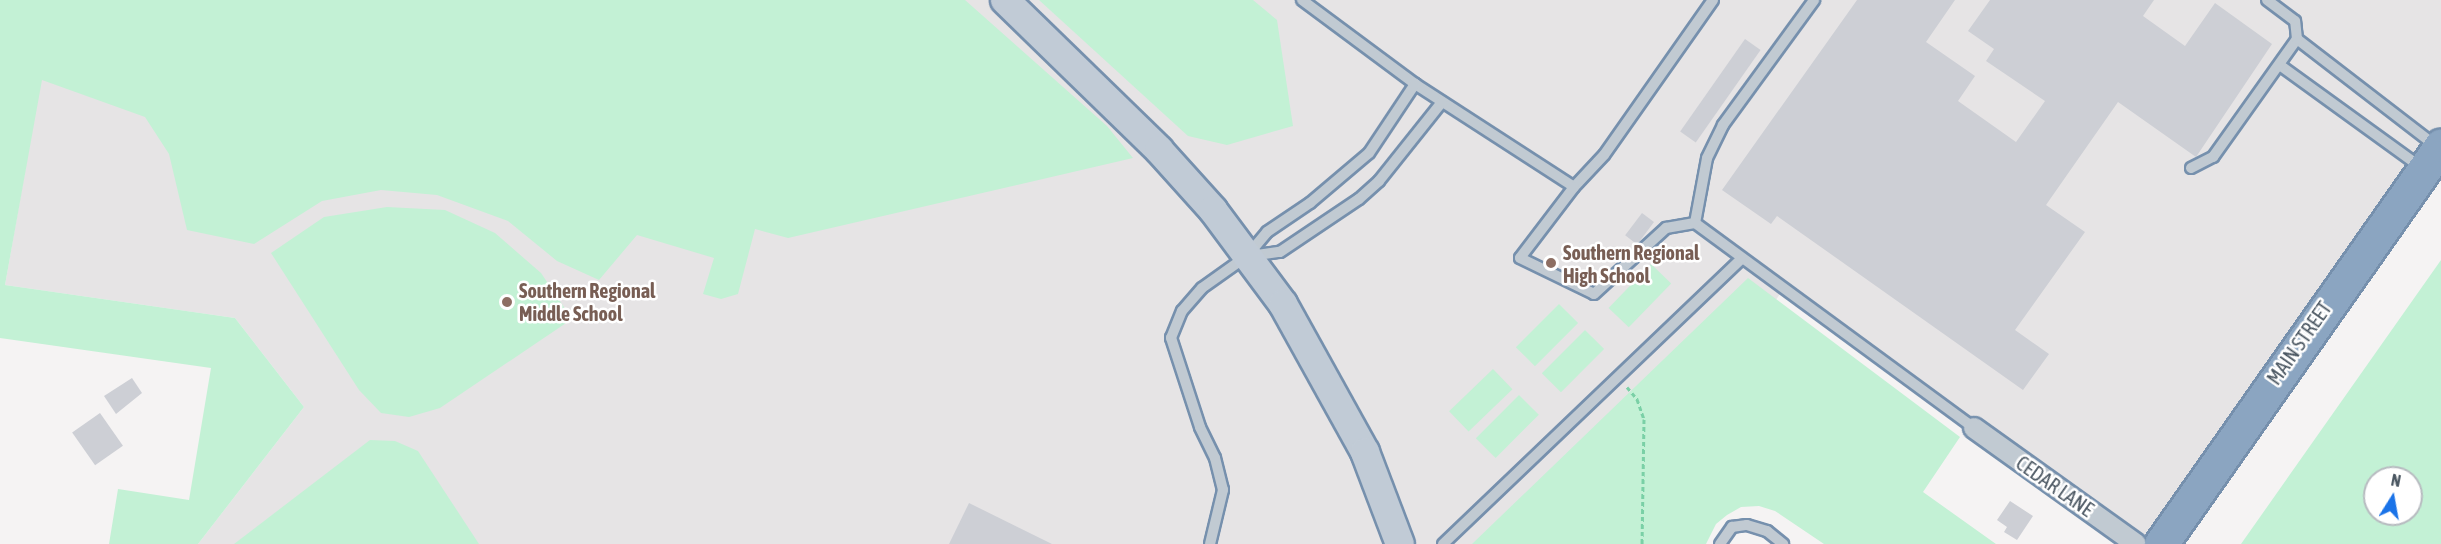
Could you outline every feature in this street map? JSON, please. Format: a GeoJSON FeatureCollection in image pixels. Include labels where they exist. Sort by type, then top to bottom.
{"type":"FeatureCollection","features":[{"type":"Feature","properties":{"kind":"highway","name":"MAIN STREET"},"geometry":{"type":"LineString","coordinates":[[2161,544],[2434,154]]}},
{"type":"Feature","properties":{"kind":"street"},"geometry":{"type":"LineString","coordinates":[[1005,0],[1160,150],[1213,210],[1301,330],[1365,452],[1400,544]]}},
{"type":"Feature","properties":{"kind":"street","name":"CEDAR LANE"},"geometry":{"type":"LineString","coordinates":[[1974,428],[2136,544]]}},
{"type":"Feature","properties":{"kind":"lane"},"geometry":{"type":"LineString","coordinates":[[1302,0],[1415,84],[1574,188]]}},
{"type":"Feature","properties":{"kind":"lane"},"geometry":{"type":"LineString","coordinates":[[1713,0],[1604,155],[1574,188],[1520,258],[1594,294],[1666,228],[1695,223],[1974,428]]}},
{"type":"Feature","properties":{"kind":"lane"},"geometry":{"type":"LineString","coordinates":[[1695,223],[1707,158],[1724,125],[1814,0]]}},
{"type":"Feature","properties":{"kind":"lane"},"geometry":{"type":"LineString","coordinates":[[2191,168],[2213,157],[2281,66],[2297,39],[2295,21],[2267,0]]}},
{"type":"Feature","properties":{"kind":"lane"},"geometry":{"type":"LineString","coordinates":[[2297,39],[2434,154]]}},
{"type":"Feature","properties":{"kind":"lane"},"geometry":{"type":"LineString","coordinates":[[2281,66],[2434,154]]}},
{"type":"Feature","properties":{"kind":"lane"},"geometry":{"type":"LineString","coordinates":[[1210,544],[1223,490],[1215,459],[1200,427],[1171,338],[1182,310],[1202,288],[1247,256],[1267,232],[1310,203],[1369,153],[1415,84]]}},
{"type":"Feature","properties":{"kind":"lane"},"geometry":{"type":"LineString","coordinates":[[1247,256],[1280,252],[1359,200],[1379,182],[1443,102]]}},
{"type":"Feature","properties":{"kind":"lane"},"geometry":{"type":"LineString","coordinates":[[1443,544],[1741,259]]}},
{"type":"Feature","properties":{"kind":"lane"},"geometry":{"type":"LineString","coordinates":[[1720,544],[1732,527],[1747,525],[1767,531],[1783,544]]}},
{"type":"Feature","properties":{"kind":"path"},"geometry":{"type":"LineString","coordinates":[[1618,376],[1638,399],[1644,419],[1642,544]]}},
{"type":"Feature","properties":{"kind":"shaded area","name":"Southern Regional High School"},"geometry":{"type":"Polygon","coordinates":[[[0,0],[2441,0],[2441,145],[2161,544],[2136,544],[1782,291],[1606,544],[198,544],[304,407],[235,318],[5,285],[41,80],[0,0]]]}},
{"type":"Feature","properties":{"kind":"green space"},"geometry":{"type":"Polygon","coordinates":[[[0,0],[965,0],[1107,126],[1133,158],[788,238],[755,229],[738,294],[721,299],[703,294],[714,258],[637,235],[599,280],[557,261],[508,221],[437,195],[381,190],[322,201],[254,244],[187,230],[169,154],[145,117],[42,80],[5,285],[235,318],[304,407],[198,544],[109,544],[118,489],[189,500],[211,368],[0,338],[0,0]]]}},
{"type":"Feature","properties":{"kind":"green space"},"geometry":{"type":"Polygon","coordinates":[[[1039,0],[1253,0],[1277,20],[1293,126],[1227,145],[1188,136],[1039,0]]]}},
{"type":"Feature","properties":{"kind":"green space"},"geometry":{"type":"Polygon","coordinates":[[[387,207],[445,210],[495,233],[541,273],[572,319],[440,408],[409,417],[381,413],[359,390],[271,253],[324,217],[387,207]]]}},
{"type":"Feature","properties":{"kind":"green space"},"geometry":{"type":"Polygon","coordinates":[[[2441,260],[2441,544],[2241,544],[2441,260]]]}},
{"type":"Feature","properties":{"kind":"green space"},"geometry":{"type":"Polygon","coordinates":[[[1651,264],[1671,283],[1629,327],[1609,308],[1651,264]]]}},
{"type":"Feature","properties":{"kind":"green space"},"geometry":{"type":"Polygon","coordinates":[[[1748,278],[1960,437],[1923,492],[1996,544],[1824,544],[1775,511],[1759,506],[1741,507],[1727,515],[1716,524],[1706,544],[1472,544],[1748,278]]]}},
{"type":"Feature","properties":{"kind":"green space"},"geometry":{"type":"Polygon","coordinates":[[[1559,304],[1578,323],[1535,366],[1516,347],[1559,304]]]}},
{"type":"Feature","properties":{"kind":"green space"},"geometry":{"type":"Polygon","coordinates":[[[1585,330],[1604,349],[1561,392],[1542,373],[1585,330]]]}},
{"type":"Feature","properties":{"kind":"green space"},"geometry":{"type":"Polygon","coordinates":[[[1493,369],[1512,389],[1469,432],[1449,411],[1493,369]]]}},
{"type":"Feature","properties":{"kind":"green space"},"geometry":{"type":"Polygon","coordinates":[[[1519,395],[1539,415],[1496,458],[1476,438],[1519,395]]]}},
{"type":"Feature","properties":{"kind":"green space"},"geometry":{"type":"Polygon","coordinates":[[[370,440],[395,441],[418,451],[479,544],[234,544],[370,440]]]}},
{"type":"Feature","properties":{"kind":"building","name":"Southern Regional High School"},"geometry":{"type":"Polygon","coordinates":[[[1857,0],[1955,0],[1926,42],[1975,76],[1958,101],[2016,142],[2045,101],[1986,61],[1994,49],[1968,31],[1990,0],[2154,0],[2143,16],[2185,46],[2215,3],[2272,44],[2196,157],[2118,102],[2046,205],[2085,232],[2015,330],[2049,354],[2023,390],[1777,216],[1771,224],[1722,190],[1857,0]]]}},
{"type":"Feature","properties":{"kind":"building"},"geometry":{"type":"Polygon","coordinates":[[[1745,39],[1761,50],[1696,142],[1680,132],[1745,39]]]}},
{"type":"Feature","properties":{"kind":"building"},"geometry":{"type":"Polygon","coordinates":[[[1642,213],[1654,222],[1637,244],[1625,235],[1642,213]]]}},
{"type":"Feature","properties":{"kind":"building"},"geometry":{"type":"Polygon","coordinates":[[[132,378],[142,393],[116,414],[104,396],[132,378]]]}},
{"type":"Feature","properties":{"kind":"building"},"geometry":{"type":"Polygon","coordinates":[[[100,413],[123,446],[95,465],[72,433],[100,413]]]}},
{"type":"Feature","properties":{"kind":"building"},"geometry":{"type":"Polygon","coordinates":[[[2010,501],[2033,516],[2017,540],[2004,532],[2007,527],[1997,520],[2010,501]]]}},
{"type":"Feature","properties":{"kind":"building"},"geometry":{"type":"Polygon","coordinates":[[[969,503],[1052,544],[949,544],[969,503]]]}},
{"type":"Feature","properties":{"kind":"place","name":"Southern Regional High School"},"geometry":{"type":"Point","coordinates":[1551,263]}},
{"type":"Feature","properties":{"kind":"place","name":"Southern Regional Middle School"},"geometry":{"type":"Point","coordinates":[507,302]}}]}
